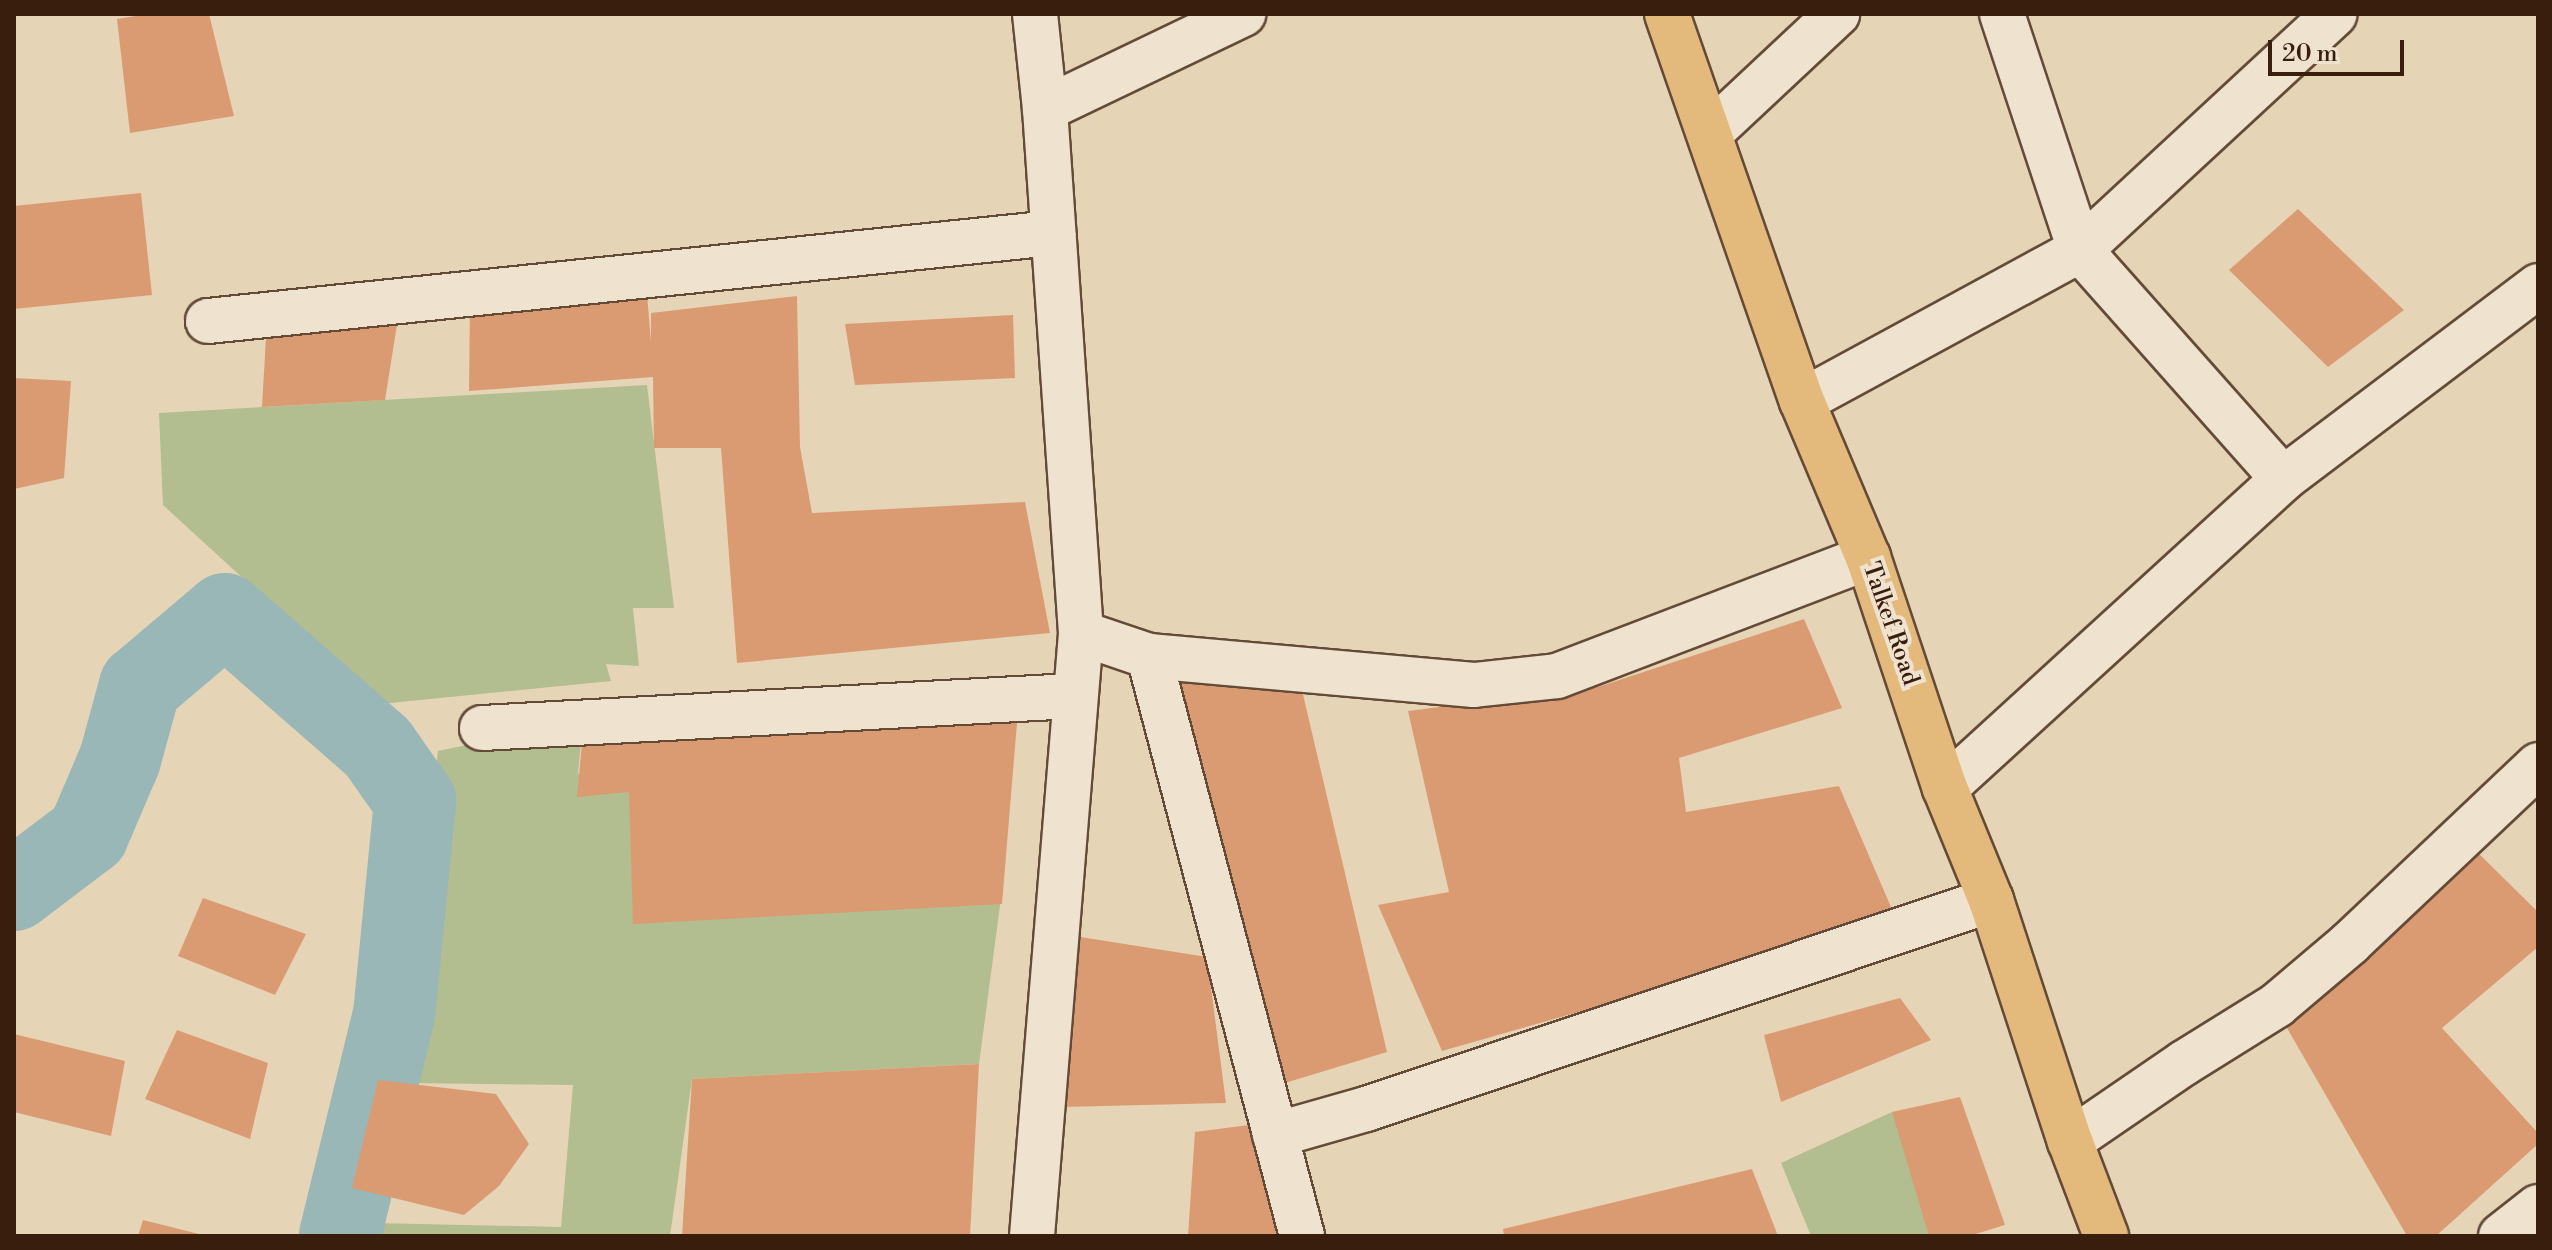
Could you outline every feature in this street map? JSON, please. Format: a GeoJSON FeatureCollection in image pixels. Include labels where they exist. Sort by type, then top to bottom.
{"type":"FeatureCollection","features":[{"type":"Feature","properties":{"kind":"main road","name":"Talkef Road"},"geometry":{"type":"LineString","coordinates":[[1667,14],[1711,132],[1802,401],[1868,557],[1945,788],[1991,900],[2070,1141],[2106,1236]]}},
{"type":"Feature","properties":{"kind":"street"},"geometry":{"type":"LineString","coordinates":[[1032,1236],[1073,696],[1081,633],[1045,109],[1035,14]]}},
{"type":"Feature","properties":{"kind":"street"},"geometry":{"type":"LineString","coordinates":[[1045,109],[1243,14]]}},
{"type":"Feature","properties":{"kind":"street"},"geometry":{"type":"LineString","coordinates":[[1711,132],[1837,14]]}},
{"type":"Feature","properties":{"kind":"street"},"geometry":{"type":"LineString","coordinates":[[2002,14],[2080,250],[2283,479]]}},
{"type":"Feature","properties":{"kind":"street"},"geometry":{"type":"LineString","coordinates":[[1802,401],[2080,250],[2335,14]]}},
{"type":"Feature","properties":{"kind":"street"},"geometry":{"type":"LineString","coordinates":[[208,321],[1053,233]]}},
{"type":"Feature","properties":{"kind":"street"},"geometry":{"type":"LineString","coordinates":[[1945,788],[2283,479],[2538,286]]}},
{"type":"Feature","properties":{"kind":"street"},"geometry":{"type":"LineString","coordinates":[[1081,633],[1149,656],[1474,685],[1557,676],[1868,557]]}},
{"type":"Feature","properties":{"kind":"street"},"geometry":{"type":"LineString","coordinates":[[1149,656],[1302,1236]]}},
{"type":"Feature","properties":{"kind":"street"},"geometry":{"type":"LineString","coordinates":[[482,728],[1073,696]]}},
{"type":"Feature","properties":{"kind":"street"},"geometry":{"type":"LineString","coordinates":[[2070,1141],[2184,1063],[2277,1005],[2350,943],[2538,765]]}},
{"type":"Feature","properties":{"kind":"street"},"geometry":{"type":"LineString","coordinates":[[1275,1135],[1366,1109],[1991,900]]}},
{"type":"Feature","properties":{"kind":"street"},"geometry":{"type":"LineString","coordinates":[[2501,1236],[2538,1207]]}},
{"type":"Feature","properties":{"kind":"green space"},"geometry":{"type":"Polygon","coordinates":[[[647,385],[674,608],[633,608],[639,666],[606,664],[611,681],[380,704],[163,505],[159,413],[647,385]]]}},
{"type":"Feature","properties":{"kind":"green space"},"geometry":{"type":"Polygon","coordinates":[[[583,721],[578,774],[629,769],[1003,883],[979,1064],[692,1079],[670,1236],[370,1236],[373,1223],[561,1227],[573,1085],[404,1083],[438,751],[583,721]]]}},
{"type":"Feature","properties":{"kind":"green space"},"geometry":{"type":"Polygon","coordinates":[[[1892,1112],[1936,1236],[1811,1236],[1781,1163],[1892,1112]]]}},
{"type":"Feature","properties":{"kind":"building"},"geometry":{"type":"Polygon","coordinates":[[[148,14],[209,14],[234,116],[130,133],[117,19],[148,14]]]}},
{"type":"Feature","properties":{"kind":"building"},"geometry":{"type":"Polygon","coordinates":[[[141,193],[152,295],[14,309],[14,206],[141,193]]]}},
{"type":"Feature","properties":{"kind":"building"},"geometry":{"type":"Polygon","coordinates":[[[2298,209],[2404,310],[2328,367],[2229,270],[2298,209]]]}},
{"type":"Feature","properties":{"kind":"building"},"geometry":{"type":"Polygon","coordinates":[[[646,282],[651,342],[651,313],[797,296],[800,447],[812,513],[1025,502],[1050,633],[737,663],[721,448],[654,448],[653,377],[469,391],[470,300],[646,282]]]}},
{"type":"Feature","properties":{"kind":"building"},"geometry":{"type":"Polygon","coordinates":[[[399,312],[385,400],[262,407],[267,320],[399,312]]]}},
{"type":"Feature","properties":{"kind":"building"},"geometry":{"type":"Polygon","coordinates":[[[1013,315],[1015,378],[855,385],[845,324],[1013,315]]]}},
{"type":"Feature","properties":{"kind":"building"},"geometry":{"type":"Polygon","coordinates":[[[14,378],[71,381],[64,478],[14,489],[14,378]]]}},
{"type":"Feature","properties":{"kind":"building"},"geometry":{"type":"Polygon","coordinates":[[[1804,619],[1842,708],[1679,758],[1686,812],[1839,786],[1897,921],[1442,1051],[1378,905],[1449,892],[1408,711],[1598,687],[1804,619]]]}},
{"type":"Feature","properties":{"kind":"building"},"geometry":{"type":"Polygon","coordinates":[[[1165,674],[1301,686],[1387,1052],[1275,1086],[1165,674]]]}},
{"type":"Feature","properties":{"kind":"building"},"geometry":{"type":"Polygon","coordinates":[[[1018,711],[1002,904],[633,924],[629,792],[577,797],[582,743],[1018,711]]]}},
{"type":"Feature","properties":{"kind":"building"},"geometry":{"type":"Polygon","coordinates":[[[2467,842],[2538,912],[2538,947],[2442,1028],[2538,1133],[2538,1144],[2436,1236],[2407,1236],[2279,1014],[2467,842]]]}},
{"type":"Feature","properties":{"kind":"building"},"geometry":{"type":"Polygon","coordinates":[[[203,898],[306,934],[275,995],[178,956],[203,898]]]}},
{"type":"Feature","properties":{"kind":"building"},"geometry":{"type":"Polygon","coordinates":[[[1074,936],[1207,957],[1226,1103],[1062,1107],[1074,936]]]}},
{"type":"Feature","properties":{"kind":"building"},"geometry":{"type":"Polygon","coordinates":[[[1900,998],[1931,1040],[1781,1102],[1764,1035],[1900,998]]]}},
{"type":"Feature","properties":{"kind":"building"},"geometry":{"type":"Polygon","coordinates":[[[177,1030],[268,1063],[250,1139],[145,1099],[177,1030]]]}},
{"type":"Feature","properties":{"kind":"building"},"geometry":{"type":"Polygon","coordinates":[[[14,1034],[125,1061],[111,1136],[14,1112],[14,1034]]]}},
{"type":"Feature","properties":{"kind":"building"},"geometry":{"type":"Polygon","coordinates":[[[979,1064],[970,1236],[682,1236],[692,1079],[979,1064]]]}},
{"type":"Feature","properties":{"kind":"building"},"geometry":{"type":"Polygon","coordinates":[[[378,1080],[496,1094],[529,1144],[499,1186],[464,1215],[352,1188],[378,1080]]]}},
{"type":"Feature","properties":{"kind":"building"},"geometry":{"type":"Polygon","coordinates":[[[1960,1097],[2005,1225],[1969,1236],[1929,1236],[1892,1112],[1960,1097]]]}},
{"type":"Feature","properties":{"kind":"building"},"geometry":{"type":"Polygon","coordinates":[[[1249,1125],[1277,1236],[1188,1236],[1195,1132],[1249,1125]]]}},
{"type":"Feature","properties":{"kind":"building"},"geometry":{"type":"Polygon","coordinates":[[[1752,1169],[1778,1236],[1504,1236],[1503,1229],[1752,1169]]]}},
{"type":"Feature","properties":{"kind":"building"},"geometry":{"type":"Polygon","coordinates":[[[143,1220],[203,1235],[138,1236],[143,1220]]]}},
{"type":"Feature","properties":{"kind":"waterway"},"geometry":{"type":"LineString","coordinates":[[14,890],[88,834],[120,759],[140,686],[225,614],[378,748],[415,801],[394,1014],[340,1236]]}}]}
